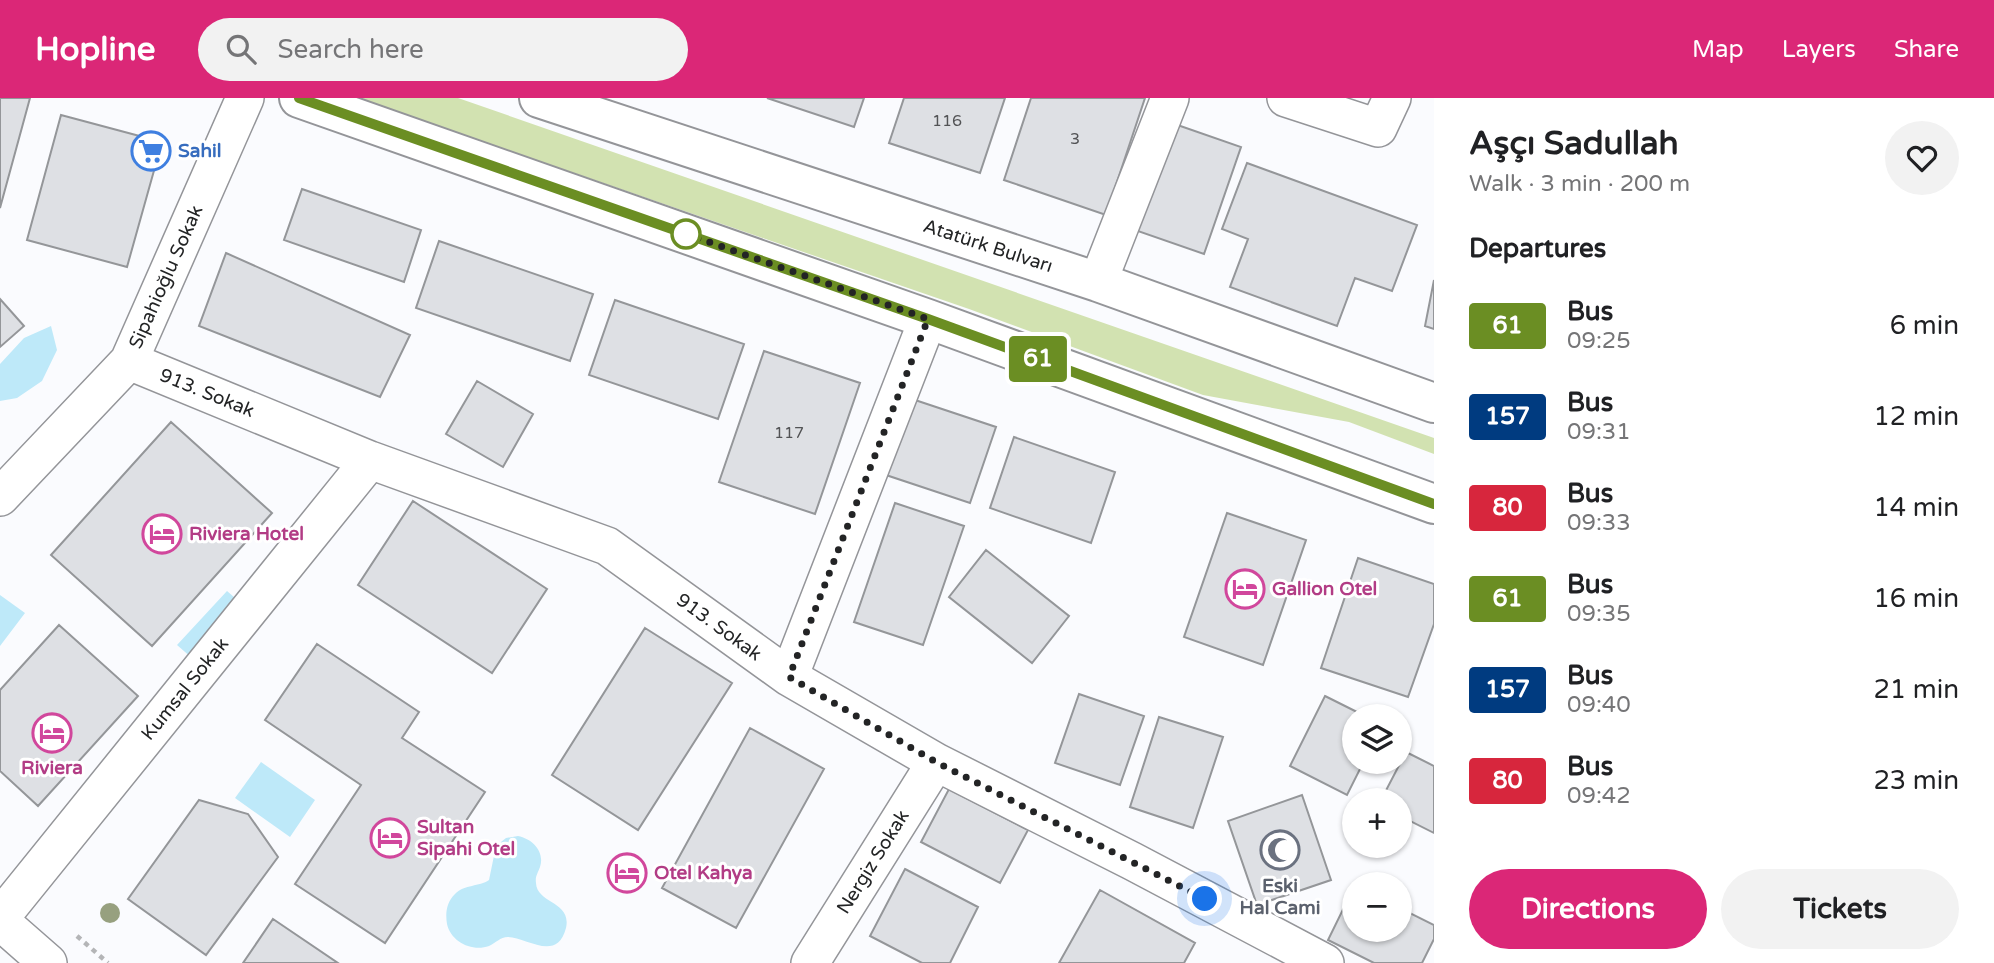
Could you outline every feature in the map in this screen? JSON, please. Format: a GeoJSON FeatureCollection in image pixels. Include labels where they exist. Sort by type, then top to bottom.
{"type":"FeatureCollection","features":[{"type":"Feature","properties":{"kind":"street","name":"Sipahioğlu Sokak"},"geometry":{"type":"LineString","coordinates":[[0,496],[129,361],[246,98]]}},
{"type":"Feature","properties":{"kind":"street"},"geometry":{"type":"LineString","coordinates":[[299,98],[928,319],[1434,504]]}},
{"type":"Feature","properties":{"kind":"street","name":"Atatürk Bulvarı"},"geometry":{"type":"LineString","coordinates":[[540,98],[1098,282],[1434,403]]}},
{"type":"Feature","properties":{"kind":"street"},"geometry":{"type":"LineString","coordinates":[[1098,282],[1170,98]]}},
{"type":"Feature","properties":{"kind":"street"},"geometry":{"type":"LineString","coordinates":[[1286,98],[1378,128],[1391,98]]}},
{"type":"Feature","properties":{"kind":"street"},"geometry":{"type":"LineString","coordinates":[[789,677],[928,319]]}},
{"type":"Feature","properties":{"kind":"street","name":"913. Sokak"},"geometry":{"type":"LineString","coordinates":[[129,361],[370,460],[607,546],[789,677],[936,762],[1325,963]]}},
{"type":"Feature","properties":{"kind":"street","name":"Kumsal Sokak"},"geometry":{"type":"LineString","coordinates":[[0,919],[370,460]]}},
{"type":"Feature","properties":{"kind":"street","name":"Nergiz Sokak"},"geometry":{"type":"LineString","coordinates":[[810,963],[936,762]]}},
{"type":"Feature","properties":{"kind":"street"},"geometry":{"type":"LineString","coordinates":[[0,919],[48,963]]}},
{"type":"Feature","properties":{"kind":"green space"},"geometry":{"type":"Polygon","coordinates":[[[356,98],[458,98],[1434,438],[1434,454],[1349,422],[1203,395],[969,309],[356,98]]]}},
{"type":"Feature","properties":{"kind":"water"},"geometry":{"type":"Polygon","coordinates":[[[51,326],[57,350],[42,381],[17,398],[0,401],[0,364],[24,338],[51,326]]]}},
{"type":"Feature","properties":{"kind":"water"},"geometry":{"type":"Polygon","coordinates":[[[227,591],[250,611],[200,665],[177,645],[227,591]]]}},
{"type":"Feature","properties":{"kind":"water"},"geometry":{"type":"Polygon","coordinates":[[[0,595],[25,613],[0,646],[0,595]]]}},
{"type":"Feature","properties":{"kind":"water"},"geometry":{"type":"Polygon","coordinates":[[[261,762],[315,800],[290,837],[235,798],[261,762]]]}},
{"type":"Feature","properties":{"kind":"water"},"geometry":{"type":"Polygon","coordinates":[[[518,836],[533,843],[539,851],[541,861],[536,883],[542,895],[564,913],[566,928],[562,938],[556,944],[548,946],[508,937],[482,948],[463,944],[453,936],[447,924],[450,900],[463,889],[489,880],[496,846],[506,838],[518,836]]]}},
{"type":"Feature","properties":{"kind":"building"},"geometry":{"type":"Polygon","coordinates":[[[0,98],[30,98],[0,208],[0,98]]]}},
{"type":"Feature","properties":{"kind":"building"},"geometry":{"type":"Polygon","coordinates":[[[767,98],[864,98],[854,127],[767,98]]]}},
{"type":"Feature","properties":{"kind":"building"},"geometry":{"type":"Polygon","coordinates":[[[904,98],[1005,98],[980,173],[889,143],[904,98]]]}},
{"type":"Feature","properties":{"kind":"building"},"geometry":{"type":"Polygon","coordinates":[[[1031,98],[1145,98],[1106,215],[1004,180],[1031,98]]]}},
{"type":"Feature","properties":{"kind":"building"},"geometry":{"type":"Polygon","coordinates":[[[61,115],[162,142],[127,267],[27,240],[61,115]]]}},
{"type":"Feature","properties":{"kind":"building"},"geometry":{"type":"Polygon","coordinates":[[[1166,121],[1241,147],[1204,254],[1129,228],[1166,121]]]}},
{"type":"Feature","properties":{"kind":"building"},"geometry":{"type":"Polygon","coordinates":[[[1247,163],[1417,225],[1392,291],[1355,278],[1337,326],[1230,287],[1248,239],[1222,229],[1247,163]]]}},
{"type":"Feature","properties":{"kind":"building"},"geometry":{"type":"Polygon","coordinates":[[[302,189],[421,230],[404,282],[284,240],[302,189]]]}},
{"type":"Feature","properties":{"kind":"building"},"geometry":{"type":"Polygon","coordinates":[[[439,241],[593,294],[570,361],[416,308],[439,241]]]}},
{"type":"Feature","properties":{"kind":"building"},"geometry":{"type":"Polygon","coordinates":[[[226,253],[410,335],[380,397],[199,326],[226,253]]]}},
{"type":"Feature","properties":{"kind":"building"},"geometry":{"type":"Polygon","coordinates":[[[1434,280],[1434,329],[1425,326],[1434,280]]]}},
{"type":"Feature","properties":{"kind":"building"},"geometry":{"type":"Polygon","coordinates":[[[0,299],[24,326],[0,347],[0,299]]]}},
{"type":"Feature","properties":{"kind":"building"},"geometry":{"type":"Polygon","coordinates":[[[615,300],[744,344],[718,419],[589,375],[615,300]]]}},
{"type":"Feature","properties":{"kind":"building"},"geometry":{"type":"Polygon","coordinates":[[[764,351],[860,383],[815,514],[719,482],[764,351]]]}},
{"type":"Feature","properties":{"kind":"building"},"geometry":{"type":"Polygon","coordinates":[[[477,381],[533,414],[503,467],[446,434],[477,381]]]}},
{"type":"Feature","properties":{"kind":"building"},"geometry":{"type":"Polygon","coordinates":[[[906,397],[996,427],[970,503],[880,473],[906,397]]]}},
{"type":"Feature","properties":{"kind":"building","name":"Riviera Hotel"},"geometry":{"type":"Polygon","coordinates":[[[171,422],[272,513],[152,646],[51,555],[171,422]]]}},
{"type":"Feature","properties":{"kind":"building"},"geometry":{"type":"Polygon","coordinates":[[[1014,437],[1115,472],[1091,543],[990,508],[1014,437]]]}},
{"type":"Feature","properties":{"kind":"building"},"geometry":{"type":"Polygon","coordinates":[[[413,501],[547,589],[492,673],[358,585],[413,501]]]}},
{"type":"Feature","properties":{"kind":"building"},"geometry":{"type":"Polygon","coordinates":[[[895,503],[964,526],[923,645],[854,622],[895,503]]]}},
{"type":"Feature","properties":{"kind":"building","name":"Gallion Otel"},"geometry":{"type":"Polygon","coordinates":[[[1227,513],[1306,540],[1263,665],[1184,637],[1227,513]]]}},
{"type":"Feature","properties":{"kind":"building"},"geometry":{"type":"Polygon","coordinates":[[[986,550],[1069,616],[1032,663],[949,597],[986,550]]]}},
{"type":"Feature","properties":{"kind":"building"},"geometry":{"type":"Polygon","coordinates":[[[1358,558],[1434,584],[1434,624],[1408,697],[1321,668],[1358,558]]]}},
{"type":"Feature","properties":{"kind":"building","name":"Riviera"},"geometry":{"type":"Polygon","coordinates":[[[59,625],[138,696],[38,806],[0,771],[0,690],[59,625]]]}},
{"type":"Feature","properties":{"kind":"building"},"geometry":{"type":"Polygon","coordinates":[[[645,628],[732,683],[638,830],[552,775],[645,628]]]}},
{"type":"Feature","properties":{"kind":"building","name":"Sultan Sipahi Otel"},"geometry":{"type":"Polygon","coordinates":[[[317,644],[419,712],[402,738],[485,792],[385,943],[295,884],[361,785],[265,720],[317,644]]]}},
{"type":"Feature","properties":{"kind":"building"},"geometry":{"type":"Polygon","coordinates":[[[1079,694],[1144,716],[1120,785],[1055,763],[1079,694]]]}},
{"type":"Feature","properties":{"kind":"building"},"geometry":{"type":"Polygon","coordinates":[[[1325,696],[1342,704],[1342,774],[1358,774],[1350,788],[1342,788],[1342,792],[1290,766],[1325,696]]]}},
{"type":"Feature","properties":{"kind":"building"},"geometry":{"type":"Polygon","coordinates":[[[1159,717],[1223,737],[1193,828],[1130,807],[1159,717]]]}},
{"type":"Feature","properties":{"kind":"building"},"geometry":{"type":"Polygon","coordinates":[[[750,728],[824,769],[736,928],[662,888],[750,728]]]}},
{"type":"Feature","properties":{"kind":"building"},"geometry":{"type":"Polygon","coordinates":[[[1412,755],[1434,766],[1434,833],[1412,822],[1412,788],[1387,788],[1395,774],[1412,774],[1412,755]]]}},
{"type":"Feature","properties":{"kind":"building"},"geometry":{"type":"Polygon","coordinates":[[[949,789],[1028,830],[1000,883],[921,842],[949,789]]]}},
{"type":"Feature","properties":{"kind":"building","name":"Eski Hal Cami"},"geometry":{"type":"Polygon","coordinates":[[[1302,795],[1331,880],[1257,905],[1228,821],[1302,795]]]}},
{"type":"Feature","properties":{"kind":"building"},"geometry":{"type":"Polygon","coordinates":[[[199,800],[248,814],[278,857],[206,955],[128,899],[199,800]]]}},
{"type":"Feature","properties":{"kind":"building"},"geometry":{"type":"Polygon","coordinates":[[[905,869],[978,907],[950,963],[922,963],[870,936],[905,869]]]}},
{"type":"Feature","properties":{"kind":"building"},"geometry":{"type":"Polygon","coordinates":[[[1100,890],[1195,943],[1184,963],[1059,963],[1100,890]]]}},
{"type":"Feature","properties":{"kind":"building"},"geometry":{"type":"Polygon","coordinates":[[[1342,911],[1342,942],[1412,942],[1412,914],[1434,925],[1434,939],[1422,963],[1374,963],[1328,940],[1342,911]]]}},
{"type":"Feature","properties":{"kind":"building"},"geometry":{"type":"Polygon","coordinates":[[[273,919],[338,963],[243,963],[273,919]]]}},
{"type":"Feature","properties":{"kind":"bus line","name":"61"},"geometry":{"type":"LineString","coordinates":[[299,98],[928,319],[1434,504]]}},
{"type":"Feature","properties":{"kind":"place","name":"Sahil"},"geometry":{"type":"Point","coordinates":[151,151]}},
{"type":"Feature","properties":{"kind":"place","name":"Riviera Hotel"},"geometry":{"type":"Point","coordinates":[162,534]}},
{"type":"Feature","properties":{"kind":"place","name":"Gallion Otel"},"geometry":{"type":"Point","coordinates":[1245,589]}},
{"type":"Feature","properties":{"kind":"place","name":"Riviera"},"geometry":{"type":"Point","coordinates":[52,733]}},
{"type":"Feature","properties":{"kind":"place","name":"Sultan Sipahi Otel"},"geometry":{"type":"Point","coordinates":[390,838]}},
{"type":"Feature","properties":{"kind":"place","name":"Eski Hal Cami"},"geometry":{"type":"Point","coordinates":[1280,850]}},
{"type":"Feature","properties":{"kind":"place","name":"Otel Kahya"},"geometry":{"type":"Point","coordinates":[627,873]}},
{"type":"Feature","properties":{"kind":"route"},"geometry":{"type":"LineString","coordinates":[[686,234],[928,319],[789,677],[936,762],[1205,899]]}}]}
